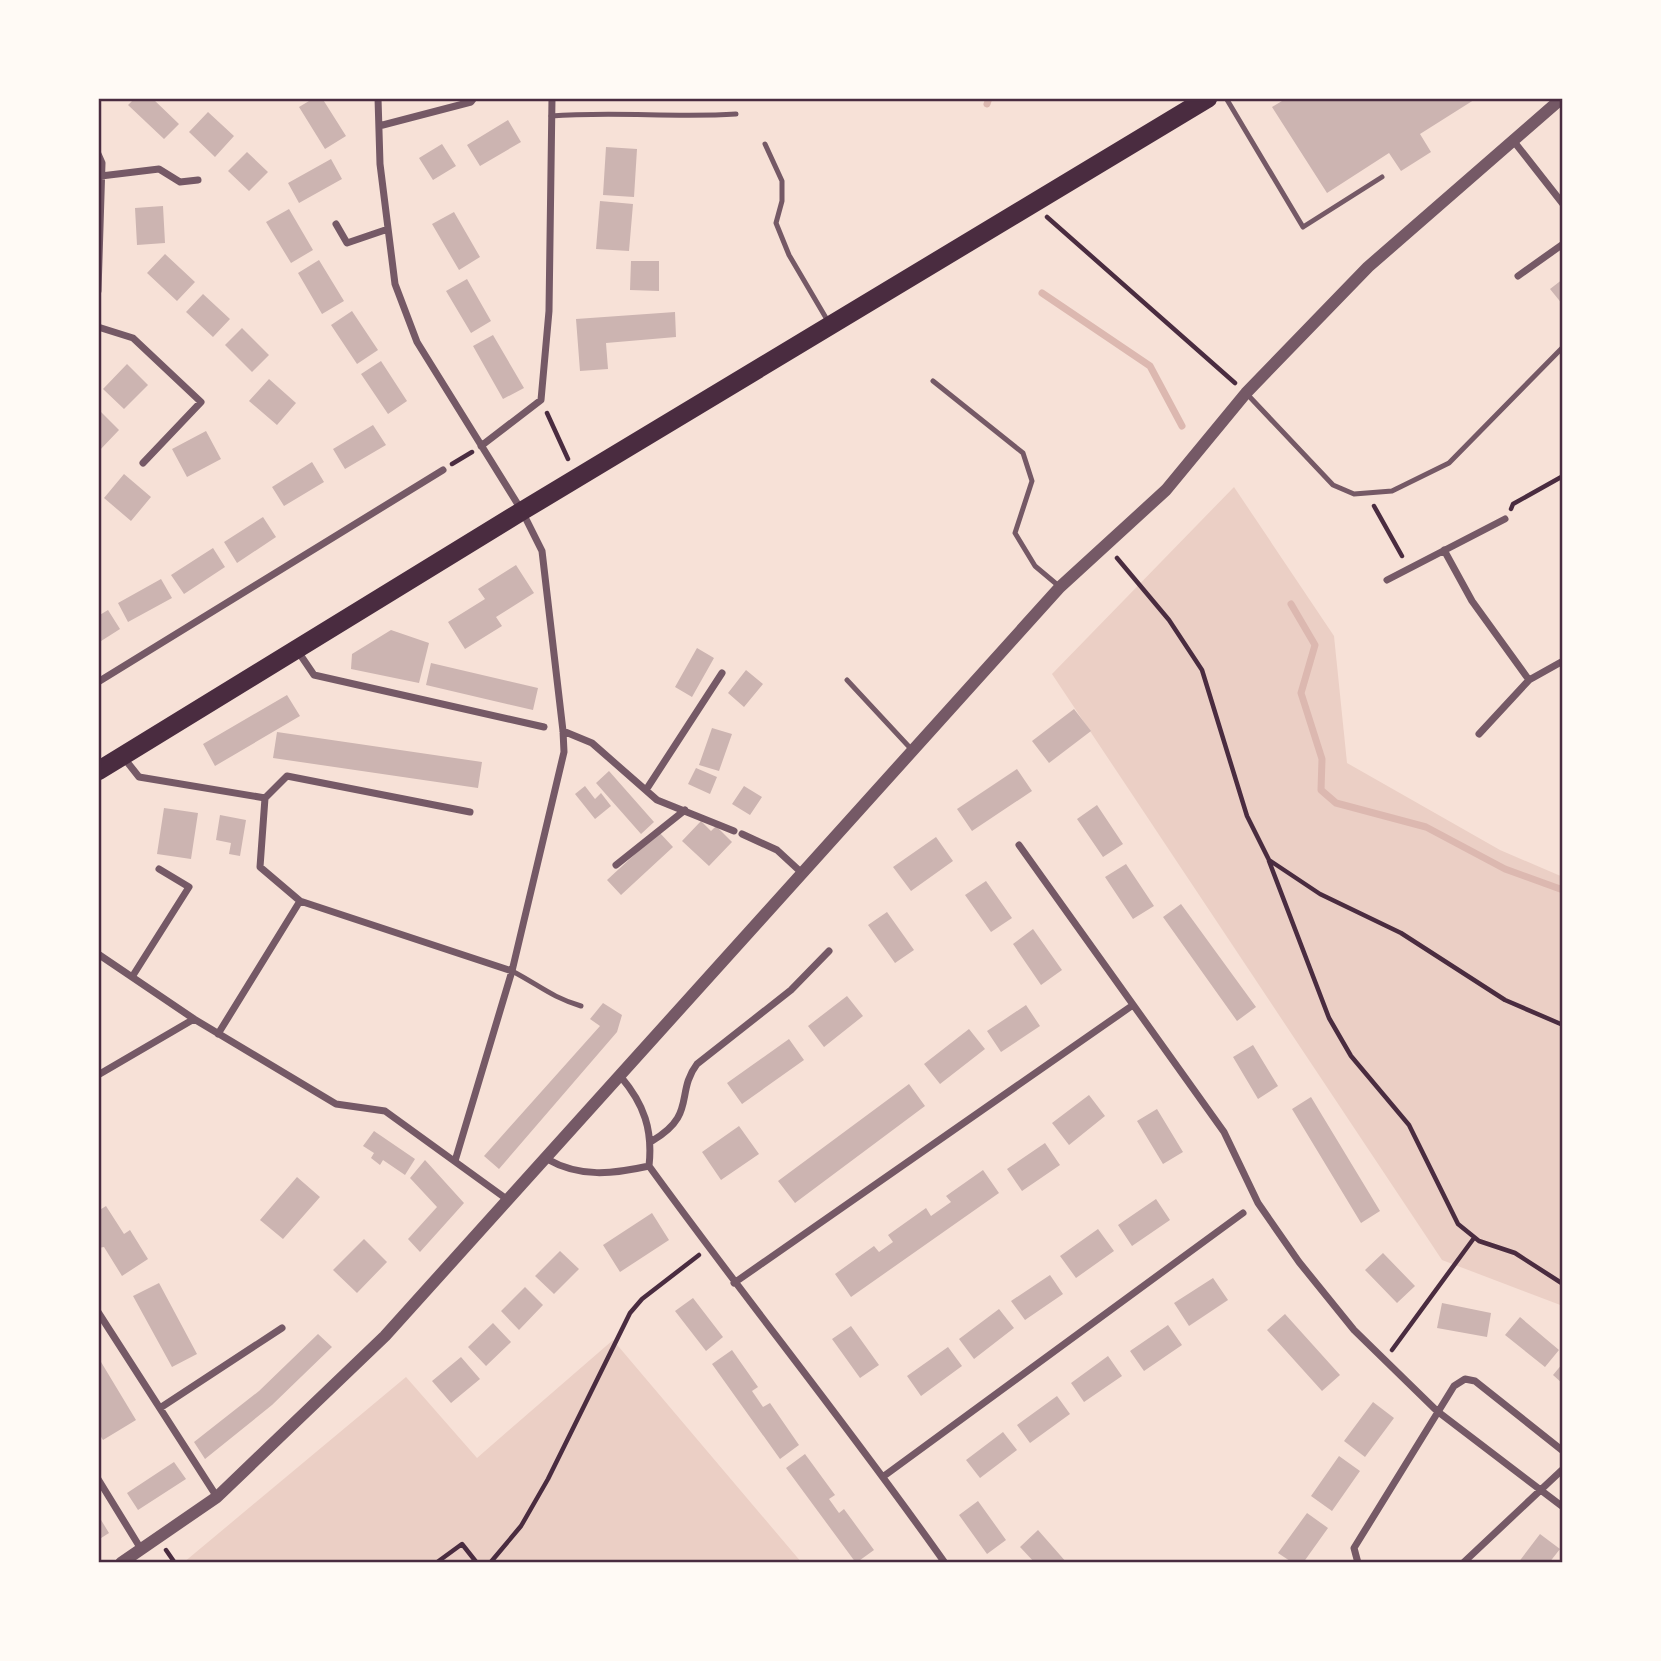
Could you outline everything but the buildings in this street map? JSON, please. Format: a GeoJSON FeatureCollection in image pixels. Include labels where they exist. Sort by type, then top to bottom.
{"type":"FeatureCollection","features":[{"type":"Feature","properties":{"kind":"highway"},"geometry":{"type":"LineString","coordinates":[[98,771],[522,511],[1208,98]]}},
{"type":"Feature","properties":{"kind":"street"},"geometry":{"type":"LineString","coordinates":[[377,98],[395,284],[417,342],[522,511],[542,551],[563,731],[564,752],[512,971],[455,1161]]}},
{"type":"Feature","properties":{"kind":"street"},"geometry":{"type":"LineString","coordinates":[[379,126],[471,102],[474,98]]}},
{"type":"Feature","properties":{"kind":"street"},"geometry":{"type":"LineString","coordinates":[[481,446],[541,400],[549,311],[552,98]]}},
{"type":"Feature","properties":{"kind":"street"},"geometry":{"type":"LineString","coordinates":[[121,1563],[217,1497],[385,1336],[1060,587],[1107,547],[1166,490],[1246,393],[1368,267],[1562,98]]}},
{"type":"Feature","properties":{"kind":"street"},"geometry":{"type":"LineString","coordinates":[[1512,139],[1563,204]]}},
{"type":"Feature","properties":{"kind":"street"},"geometry":{"type":"LineString","coordinates":[[98,153],[101,176],[98,291]]}},
{"type":"Feature","properties":{"kind":"street"},"geometry":{"type":"LineString","coordinates":[[101,176],[159,169],[180,181],[198,180]]}},
{"type":"Feature","properties":{"kind":"street"},"geometry":{"type":"LineString","coordinates":[[336,224],[347,243],[388,229]]}},
{"type":"Feature","properties":{"kind":"street"},"geometry":{"type":"LineString","coordinates":[[1518,276],[1563,244]]}},
{"type":"Feature","properties":{"kind":"street"},"geometry":{"type":"LineString","coordinates":[[98,327],[134,338],[201,402],[143,463]]}},
{"type":"Feature","properties":{"kind":"street"},"geometry":{"type":"LineString","coordinates":[[98,682],[443,470]]}},
{"type":"Feature","properties":{"kind":"street"},"geometry":{"type":"LineString","coordinates":[[1387,580],[1505,519]]}},
{"type":"Feature","properties":{"kind":"street"},"geometry":{"type":"LineString","coordinates":[[1444,550],[1472,601],[1529,681]]}},
{"type":"Feature","properties":{"kind":"street"},"geometry":{"type":"LineString","coordinates":[[297,650],[314,675],[544,727]]}},
{"type":"Feature","properties":{"kind":"street"},"geometry":{"type":"LineString","coordinates":[[1479,734],[1529,681],[1563,661]]}},
{"type":"Feature","properties":{"kind":"street"},"geometry":{"type":"LineString","coordinates":[[646,790],[722,673]]}},
{"type":"Feature","properties":{"kind":"street"},"geometry":{"type":"LineString","coordinates":[[563,731],[592,743],[657,800],[777,850],[803,874]]}},
{"type":"Feature","properties":{"kind":"street"},"geometry":{"type":"LineString","coordinates":[[123,756],[139,777],[265,798]]}},
{"type":"Feature","properties":{"kind":"street"},"geometry":{"type":"LineString","coordinates":[[470,812],[288,776],[265,798],[260,867],[300,901],[512,971]]}},
{"type":"Feature","properties":{"kind":"street"},"geometry":{"type":"LineString","coordinates":[[616,865],[685,810]]}},
{"type":"Feature","properties":{"kind":"street"},"geometry":{"type":"LineString","coordinates":[[1019,845],[1224,1132],[1258,1203],[1299,1262],[1354,1330],[1437,1411],[1563,1507]]}},
{"type":"Feature","properties":{"kind":"street"},"geometry":{"type":"LineString","coordinates":[[132,977],[189,887],[159,869]]}},
{"type":"Feature","properties":{"kind":"street"},"geometry":{"type":"LineString","coordinates":[[218,1034],[300,901]]}},
{"type":"Feature","properties":{"kind":"street"},"geometry":{"type":"LineString","coordinates":[[652,1141],[666,1133],[682,1112],[688,1079],[697,1064],[791,990],[829,951]]}},
{"type":"Feature","properties":{"kind":"street"},"geometry":{"type":"LineString","coordinates":[[98,954],[194,1019],[336,1104],[385,1111],[509,1201]]}},
{"type":"Feature","properties":{"kind":"street"},"geometry":{"type":"LineString","coordinates":[[734,1283],[1133,1005]]}},
{"type":"Feature","properties":{"kind":"street"},"geometry":{"type":"LineString","coordinates":[[98,1075],[194,1019]]}},
{"type":"Feature","properties":{"kind":"street"},"geometry":{"type":"LineString","coordinates":[[621,1077],[642,1103],[652,1141],[649,1166],[734,1283],[884,1476],[946,1563]]}},
{"type":"Feature","properties":{"kind":"street"},"geometry":{"type":"LineString","coordinates":[[547,1159],[563,1168],[614,1174],[649,1166]]}},
{"type":"Feature","properties":{"kind":"street"},"geometry":{"type":"LineString","coordinates":[[884,1476],[1242,1213]]}},
{"type":"Feature","properties":{"kind":"street"},"geometry":{"type":"LineString","coordinates":[[98,1312],[217,1497]]}},
{"type":"Feature","properties":{"kind":"street"},"geometry":{"type":"LineString","coordinates":[[160,1408],[282,1328]]}},
{"type":"Feature","properties":{"kind":"street"},"geometry":{"type":"LineString","coordinates":[[1358,1563],[1354,1548],[1437,1411],[1454,1386],[1465,1379],[1475,1381],[1563,1451]]}},
{"type":"Feature","properties":{"kind":"street"},"geometry":{"type":"LineString","coordinates":[[1463,1563],[1563,1469]]}},
{"type":"Feature","properties":{"kind":"street"},"geometry":{"type":"LineString","coordinates":[[98,1479],[141,1549]]}},
{"type":"Feature","properties":{"kind":"lane"},"geometry":{"type":"LineString","coordinates":[[1226,98],[1303,228],[1382,177]]}},
{"type":"Feature","properties":{"kind":"lane"},"geometry":{"type":"LineString","coordinates":[[551,116],[620,113],[688,117],[736,114]]}},
{"type":"Feature","properties":{"kind":"lane"},"geometry":{"type":"LineString","coordinates":[[765,144],[782,181],[782,201],[776,223],[789,255],[831,326]]}},
{"type":"Feature","properties":{"kind":"lane"},"geometry":{"type":"LineString","coordinates":[[1246,393],[1333,485],[1354,494],[1392,491],[1449,463],[1563,348]]}},
{"type":"Feature","properties":{"kind":"lane"},"geometry":{"type":"LineString","coordinates":[[933,381],[1023,453],[1032,481],[1015,533],[1035,566],[1060,587]]}},
{"type":"Feature","properties":{"kind":"lane"},"geometry":{"type":"LineString","coordinates":[[847,680],[913,751]]}},
{"type":"Feature","properties":{"kind":"lane"},"geometry":{"type":"LineString","coordinates":[[512,971],[533,982],[552,997],[582,1006]]}},
{"type":"Feature","properties":{"kind":"path"},"geometry":{"type":"LineString","coordinates":[[1033,205],[1246,393]]}},
{"type":"Feature","properties":{"kind":"path"},"geometry":{"type":"LineString","coordinates":[[541,400],[577,479]]}},
{"type":"Feature","properties":{"kind":"path"},"geometry":{"type":"LineString","coordinates":[[443,470],[481,446]]}},
{"type":"Feature","properties":{"kind":"path"},"geometry":{"type":"LineString","coordinates":[[1505,519],[1513,504],[1563,476]]}},
{"type":"Feature","properties":{"kind":"path"},"geometry":{"type":"LineString","coordinates":[[1367,493],[1409,568]]}},
{"type":"Feature","properties":{"kind":"path"},"geometry":{"type":"LineString","coordinates":[[1107,547],[1169,620],[1202,670],[1247,816],[1269,860],[1329,1018],[1351,1056],[1409,1125],[1458,1224],[1474,1238],[1515,1253],[1563,1284]]}},
{"type":"Feature","properties":{"kind":"path"},"geometry":{"type":"LineString","coordinates":[[1269,860],[1320,894],[1401,933],[1505,1000],[1563,1025]]}},
{"type":"Feature","properties":{"kind":"path"},"geometry":{"type":"LineString","coordinates":[[1384,1360],[1474,1238]]}},
{"type":"Feature","properties":{"kind":"path"},"geometry":{"type":"LineString","coordinates":[[490,1563],[521,1526],[548,1479],[631,1313],[642,1299],[708,1248]]}},
{"type":"Feature","properties":{"kind":"path"},"geometry":{"type":"LineString","coordinates":[[436,1563],[462,1544],[477,1563]]}},
{"type":"Feature","properties":{"kind":"shaded area"},"geometry":{"type":"Polygon","coordinates":[[[1234,487],[1334,636],[1347,763],[1500,850],[1563,877],[1563,1306],[1442,1260],[1052,674],[1234,487]]]}},
{"type":"Feature","properties":{"kind":"shaded area"},"geometry":{"type":"Polygon","coordinates":[[[613,1340],[802,1563],[183,1563],[406,1377],[477,1458],[613,1340]]]}},
{"type":"Feature","properties":{"kind":"waterway"},"geometry":{"type":"LineString","coordinates":[[987,104],[989,98]]}},
{"type":"Feature","properties":{"kind":"waterway"},"geometry":{"type":"LineString","coordinates":[[1042,293],[1150,366],[1182,426]]}},
{"type":"Feature","properties":{"kind":"waterway"},"geometry":{"type":"LineString","coordinates":[[1291,604],[1315,645],[1301,693],[1322,759],[1321,790],[1336,803],[1426,827],[1505,869],[1563,890]]}}]}
